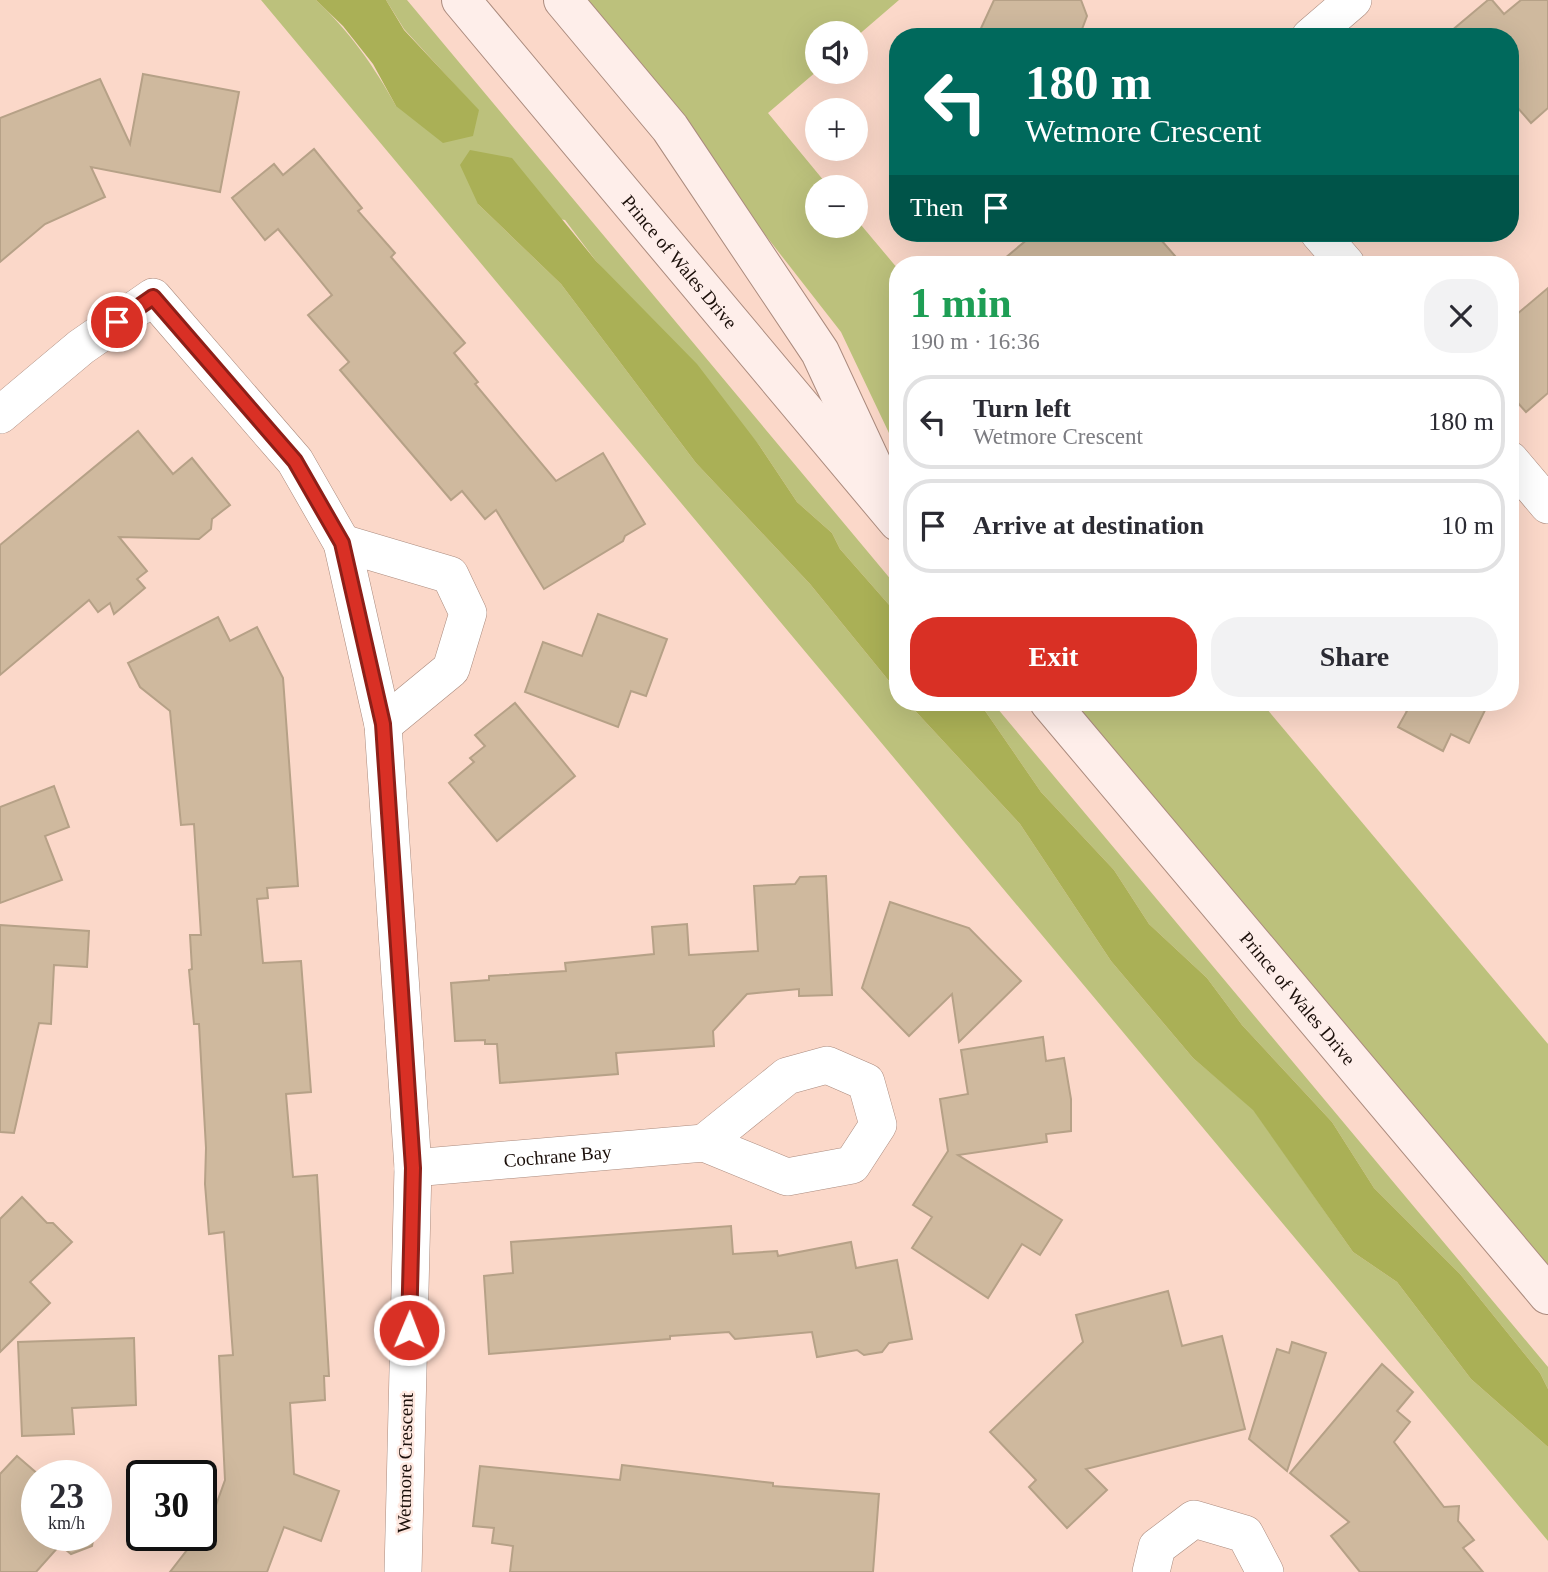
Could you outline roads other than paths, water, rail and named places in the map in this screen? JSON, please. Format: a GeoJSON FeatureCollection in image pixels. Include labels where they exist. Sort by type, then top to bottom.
{"type":"FeatureCollection","features":[{"type":"Feature","properties":{"kind":"main road","name":"Prince of Wales Drive"},"geometry":{"type":"LineString","coordinates":[[461,0],[889,509]]}},
{"type":"Feature","properties":{"kind":"main road","name":"Prince of Wales Drive"},"geometry":{"type":"LineString","coordinates":[[563,0],[670,128],[820,352],[889,501]]}},
{"type":"Feature","properties":{"kind":"main road","name":"Prince of Wales Drive"},"geometry":{"type":"LineString","coordinates":[[1057,711],[1548,1295]]}},
{"type":"Feature","properties":{"kind":"street"},"geometry":{"type":"LineString","coordinates":[[1320,28],[1353,0]]}},
{"type":"Feature","properties":{"kind":"street"},"geometry":{"type":"LineString","coordinates":[[1328,242],[1339,256]]}},
{"type":"Feature","properties":{"kind":"street","name":"Wetmore Crescent"},"geometry":{"type":"LineString","coordinates":[[0,415],[82,347],[153,297],[295,461],[342,543],[383,724],[413,1168],[403,1572]]}},
{"type":"Feature","properties":{"kind":"street"},"geometry":{"type":"LineString","coordinates":[[1519,471],[1548,505]]}},
{"type":"Feature","properties":{"kind":"street"},"geometry":{"type":"LineString","coordinates":[[342,543],[450,575],[468,613],[451,669],[383,724]]}},
{"type":"Feature","properties":{"kind":"street","name":"Cochrane Bay"},"geometry":{"type":"LineString","coordinates":[[413,1168],[704,1143]]}},
{"type":"Feature","properties":{"kind":"street"},"geometry":{"type":"LineString","coordinates":[[1151,1572],[1157,1547],[1194,1519],[1245,1534],[1265,1572]]}}]}
